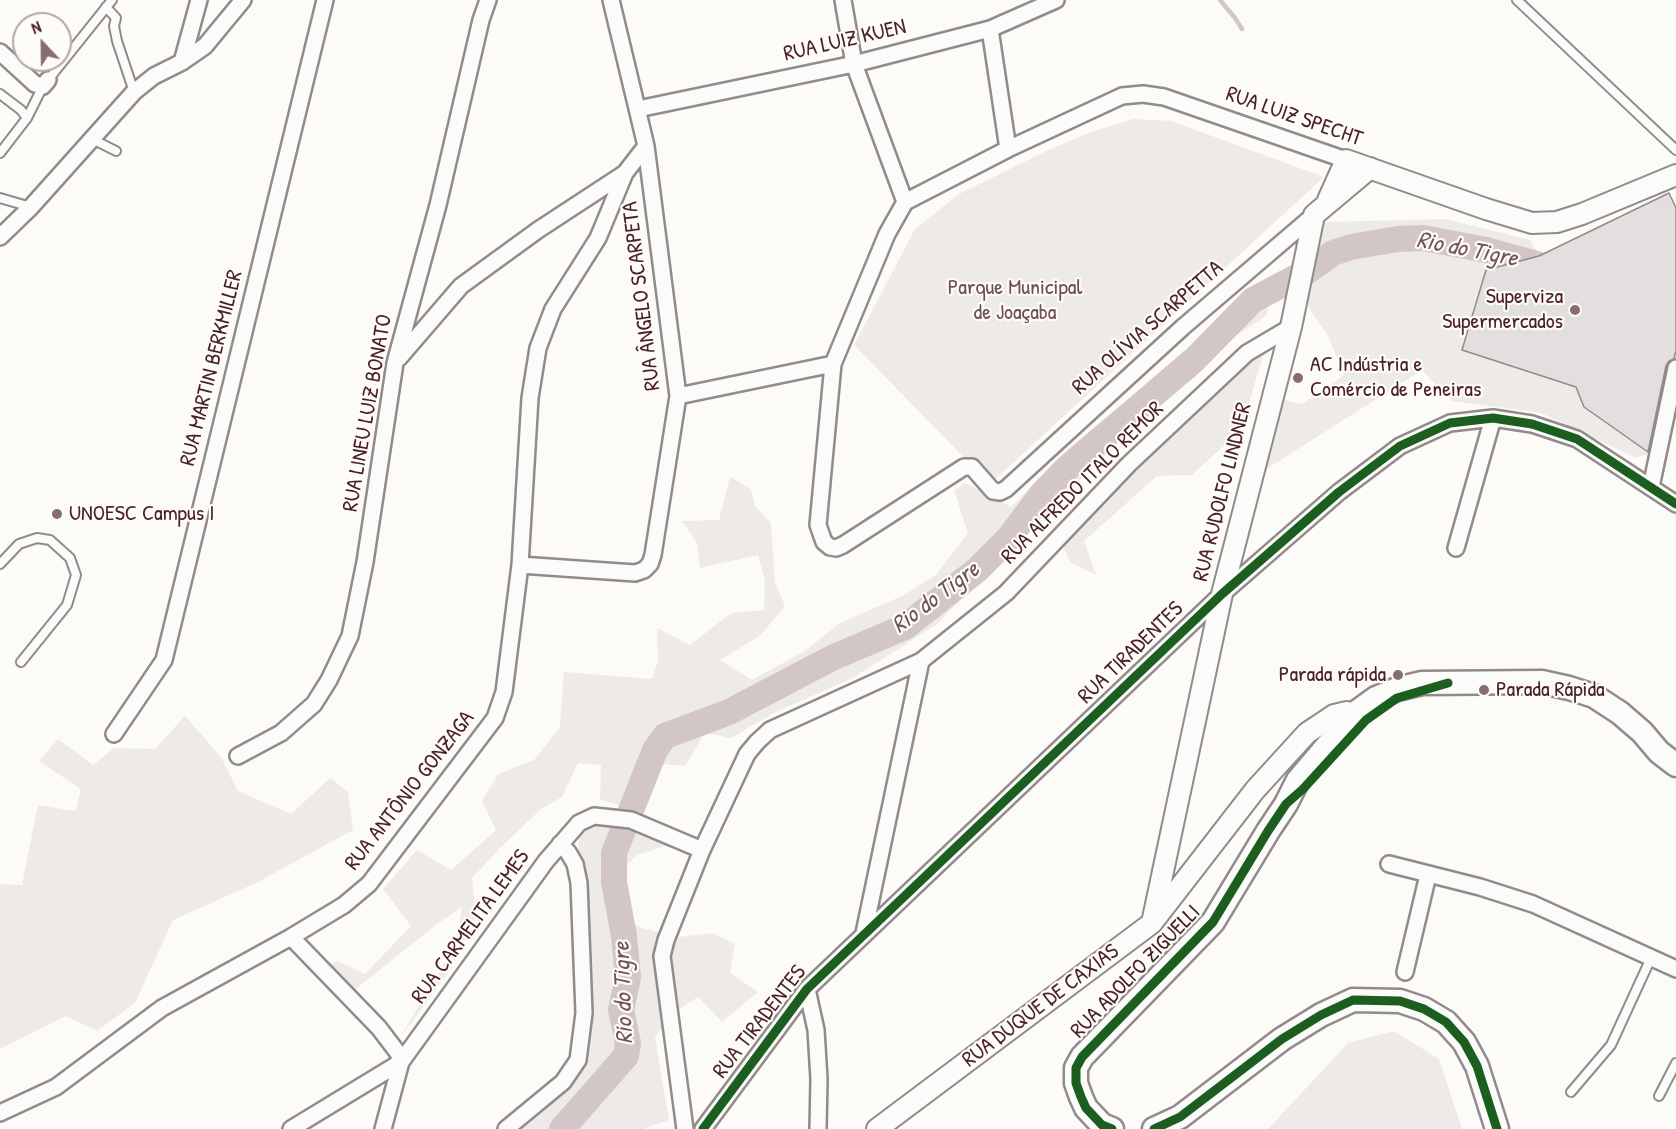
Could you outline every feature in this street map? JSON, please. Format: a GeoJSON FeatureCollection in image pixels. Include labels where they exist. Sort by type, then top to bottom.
{"type":"FeatureCollection","features":[{"type":"Feature","properties":{"kind":"main road","name":"RUA DUQUE DE CAXIAS"},"geometry":{"type":"LineString","coordinates":[[1351,723],[1366,720],[1397,698],[1448,683],[1542,682],[1594,696],[1620,713],[1642,732],[1659,752],[1676,765]]}},
{"type":"Feature","properties":{"kind":"main road","name":"RUA ADOLFO ZIGUELLI"},"geometry":{"type":"LineString","coordinates":[[1112,1129],[1102,1125],[1086,1108],[1081,1097],[1076,1083],[1076,1068],[1082,1057],[1214,922],[1286,804],[1303,789],[1351,723]]}},
{"type":"Feature","properties":{"kind":"main road"},"geometry":{"type":"LineString","coordinates":[[1154,1129],[1180,1117],[1282,1038],[1321,1015],[1353,1000],[1400,1001],[1424,1009],[1446,1022],[1464,1042],[1477,1066],[1497,1129]]}},
{"type":"Feature","properties":{"kind":"street"},"geometry":{"type":"LineString","coordinates":[[182,62],[199,0]]}},
{"type":"Feature","properties":{"kind":"street"},"geometry":{"type":"LineString","coordinates":[[4,233],[31,207],[134,92],[154,76],[182,62],[205,46],[243,0]]}},
{"type":"Feature","properties":{"kind":"street","name":"RUA MARTIN BERKMILLER"},"geometry":{"type":"LineString","coordinates":[[114,734],[164,660],[325,0]]}},
{"type":"Feature","properties":{"kind":"street","name":"RUA LINEU LUIZ BONATO"},"geometry":{"type":"LineString","coordinates":[[238,756],[281,734],[314,704],[329,680],[350,636],[365,562],[395,363],[438,205],[481,20],[488,0]]}},
{"type":"Feature","properties":{"kind":"street","name":"RUA ÂNGELO SCARPETA"},"geometry":{"type":"LineString","coordinates":[[520,565],[635,573],[644,570],[653,555],[678,396],[646,146],[612,0]]}},
{"type":"Feature","properties":{"kind":"street"},"geometry":{"type":"LineString","coordinates":[[678,396],[833,364],[887,234],[905,202],[854,64],[843,0]]}},
{"type":"Feature","properties":{"kind":"street","name":"RUA LUIZ KUEN"},"geometry":{"type":"LineString","coordinates":[[638,109],[854,64],[990,29],[1056,0]]}},
{"type":"Feature","properties":{"kind":"street"},"geometry":{"type":"LineString","coordinates":[[990,29],[1008,149]]}},
{"type":"Feature","properties":{"kind":"street"},"geometry":{"type":"LineString","coordinates":[[0,52],[29,80],[35,84],[45,83]]}},
{"type":"Feature","properties":{"kind":"street","name":"RUA LUIZ SPECHT"},"geometry":{"type":"LineString","coordinates":[[905,202],[1008,149],[1122,96],[1143,94],[1164,97],[1532,223],[1557,222],[1582,214],[1676,175]]}},
{"type":"Feature","properties":{"kind":"street","name":"RUA ANTÔNIO GONZAGA"},"geometry":{"type":"LineString","coordinates":[[0,1113],[56,1087],[162,1008],[291,938],[344,905],[369,884],[495,718],[504,692],[520,565],[530,398],[538,348],[553,309],[598,238],[625,173],[646,146]]}},
{"type":"Feature","properties":{"kind":"street","name":"RUA OLÍVIA SCARPETTA"},"geometry":{"type":"LineString","coordinates":[[1320,210],[1346,160]]}},
{"type":"Feature","properties":{"kind":"street","name":"RUA OLÍVIA SCARPETTA"},"geometry":{"type":"LineString","coordinates":[[833,364],[818,525],[824,542],[836,548],[964,467],[972,467],[993,491],[1000,492],[1006,489],[1183,327],[1370,168]]}},
{"type":"Feature","properties":{"kind":"street"},"geometry":{"type":"LineString","coordinates":[[395,363],[461,286],[538,230],[625,173]]}},
{"type":"Feature","properties":{"kind":"street","name":"RUA RUDOLFO LINDNER"},"geometry":{"type":"LineString","coordinates":[[1152,923],[1222,594],[1291,327],[1310,237],[1320,210]]}},
{"type":"Feature","properties":{"kind":"street","name":"RUA ALFREDO ITALO REMOR"},"geometry":{"type":"LineString","coordinates":[[685,1129],[662,956],[666,940],[702,850],[747,754],[770,730],[921,661],[1006,593],[1129,464],[1247,353],[1291,327]]}},
{"type":"Feature","properties":{"kind":"street"},"geometry":{"type":"LineString","coordinates":[[1651,487],[1676,368]]}},
{"type":"Feature","properties":{"kind":"street"},"geometry":{"type":"LineString","coordinates":[[1456,548],[1493,418]]}},
{"type":"Feature","properties":{"kind":"street","name":"RUA TIRADENTES"},"geometry":{"type":"LineString","coordinates":[[703,1129],[807,989],[864,933],[1222,594],[1339,492],[1400,446],[1450,423],[1493,418],[1532,424],[1576,439],[1676,504]]}},
{"type":"Feature","properties":{"kind":"street"},"geometry":{"type":"LineString","coordinates":[[864,933],[921,661]]}},
{"type":"Feature","properties":{"kind":"street","name":"RUA DUQUE DE CAXIAS"},"geometry":{"type":"LineString","coordinates":[[877,1129],[1152,923],[1255,790],[1307,733],[1334,715],[1347,712],[1351,723]]}},
{"type":"Feature","properties":{"kind":"street","name":"RUA CARMELITA LEMES"},"geometry":{"type":"LineString","coordinates":[[291,1129],[401,1062],[546,861],[579,824],[594,816],[631,820],[702,850]]}},
{"type":"Feature","properties":{"kind":"street"},"geometry":{"type":"LineString","coordinates":[[506,1129],[563,1082],[578,1060],[584,1013],[579,883],[575,864],[560,844]]}},
{"type":"Feature","properties":{"kind":"street"},"geometry":{"type":"LineString","coordinates":[[1389,864],[1480,887],[1533,904],[1676,969]]}},
{"type":"Feature","properties":{"kind":"street"},"geometry":{"type":"LineString","coordinates":[[1405,972],[1428,874]]}},
{"type":"Feature","properties":{"kind":"street"},"geometry":{"type":"LineString","coordinates":[[291,938],[380,1028],[398,1053],[401,1062],[383,1129]]}},
{"type":"Feature","properties":{"kind":"street"},"geometry":{"type":"LineString","coordinates":[[807,989],[816,1030],[819,1078],[818,1129]]}},
{"type":"Feature","properties":{"kind":"lane"},"geometry":{"type":"LineString","coordinates":[[0,153],[27,118],[45,83],[112,0]]}},
{"type":"Feature","properties":{"kind":"lane"},"geometry":{"type":"LineString","coordinates":[[1517,0],[1676,150]]}},
{"type":"Feature","properties":{"kind":"lane"},"geometry":{"type":"LineString","coordinates":[[106,7],[116,18],[114,26],[117,41],[134,92]]}},
{"type":"Feature","properties":{"kind":"lane"},"geometry":{"type":"LineString","coordinates":[[0,94],[27,118]]}},
{"type":"Feature","properties":{"kind":"lane"},"geometry":{"type":"LineString","coordinates":[[92,139],[116,151]]}},
{"type":"Feature","properties":{"kind":"lane"},"geometry":{"type":"LineString","coordinates":[[0,198],[31,207]]}},
{"type":"Feature","properties":{"kind":"lane"},"geometry":{"type":"LineString","coordinates":[[0,244],[4,233]]}},
{"type":"Feature","properties":{"kind":"lane"},"geometry":{"type":"LineString","coordinates":[[0,564],[19,544],[37,538],[50,540],[70,558],[76,575],[67,605],[21,662]]}},
{"type":"Feature","properties":{"kind":"lane"},"geometry":{"type":"LineString","coordinates":[[1571,1092],[1611,1045],[1651,958]]}},
{"type":"Feature","properties":{"kind":"lane"},"geometry":{"type":"LineString","coordinates":[[1659,1096],[1676,1063]]}},
{"type":"Feature","properties":{"kind":"green space","name":"Parque Municipal de Joaçaba"},"geometry":{"type":"Polygon","coordinates":[[[1133,119],[1171,121],[1324,177],[990,484],[854,345],[915,229],[959,194],[1088,133],[1133,119]]]}},
{"type":"Feature","properties":{"kind":"green space"},"geometry":{"type":"Polygon","coordinates":[[[1446,219],[1530,240],[1539,256],[1486,271],[1463,350],[1576,387],[1585,407],[1651,453],[1636,458],[1541,413],[1452,401],[1422,370],[1265,470],[1270,442],[1283,400],[1302,404],[1344,375],[1328,336],[1305,302],[1324,222],[1446,219]]]}},
{"type":"Feature","properties":{"kind":"green space"},"geometry":{"type":"Polygon","coordinates":[[[1268,283],[1267,315],[1231,339],[1096,463],[937,624],[853,678],[776,712],[731,738],[705,733],[685,766],[660,764],[637,810],[600,800],[601,765],[578,763],[562,797],[541,809],[472,878],[476,917],[449,972],[399,1039],[456,943],[462,907],[437,924],[352,992],[327,967],[337,961],[365,974],[411,926],[383,889],[417,850],[451,870],[496,830],[482,801],[498,774],[534,760],[560,727],[564,672],[652,679],[658,661],[657,628],[690,645],[731,613],[764,610],[765,580],[758,555],[700,568],[697,543],[682,521],[719,520],[730,477],[751,489],[755,506],[771,523],[775,582],[785,606],[761,635],[720,660],[752,680],[805,651],[840,623],[902,596],[936,575],[968,533],[954,490],[965,483],[1011,507],[1069,448],[1268,283]]]}},
{"type":"Feature","properties":{"kind":"green space"},"geometry":{"type":"Polygon","coordinates":[[[1267,343],[1237,442],[1222,447],[1192,475],[1157,476],[1084,541],[1096,575],[1070,562],[1060,540],[1148,446],[1267,343]]]}},
{"type":"Feature","properties":{"kind":"green space"},"geometry":{"type":"Polygon","coordinates":[[[185,716],[221,757],[238,791],[291,814],[330,778],[348,792],[353,830],[258,882],[173,920],[135,1003],[97,1031],[66,1016],[0,1049],[0,884],[22,885],[38,805],[76,811],[81,789],[39,761],[58,739],[93,765],[114,748],[155,749],[185,716]]]}},
{"type":"Feature","properties":{"kind":"green space"},"geometry":{"type":"Polygon","coordinates":[[[587,825],[629,830],[668,845],[637,855],[621,871],[625,920],[642,928],[679,937],[713,933],[735,944],[730,973],[758,992],[722,1022],[698,997],[678,1010],[655,1037],[669,1120],[643,1129],[517,1129],[580,1066],[582,944],[578,849],[580,833],[587,825]]]}},
{"type":"Feature","properties":{"kind":"green space"},"geometry":{"type":"Polygon","coordinates":[[[1394,1031],[1439,1059],[1462,1129],[1268,1129],[1348,1043],[1394,1031]]]}},
{"type":"Feature","properties":{"kind":"building","name":"Superviza Supermercados"},"geometry":{"type":"Polygon","coordinates":[[[1669,193],[1676,208],[1676,351],[1674,359],[1666,366],[1648,452],[1584,407],[1576,387],[1462,350],[1486,270],[1539,256],[1669,193]]]}},
{"type":"Feature","properties":{"kind":"waterway"},"geometry":{"type":"LineString","coordinates":[[1220,0],[1242,29]]}},
{"type":"Feature","properties":{"kind":"waterway","name":"Rio do Tigre"},"geometry":{"type":"LineString","coordinates":[[562,1129],[626,1056],[628,1043],[621,1010],[628,978],[624,936],[614,882],[614,853],[655,750],[665,736],[729,712],[834,657],[905,627],[978,569],[1008,539],[1042,494],[1065,470],[1194,360],[1253,300],[1306,272],[1333,253],[1351,247],[1398,239],[1423,238],[1486,250],[1537,264]]}},
{"type":"Feature","properties":{"kind":"cycle path"},"geometry":{"type":"LineString","coordinates":[[703,1129],[807,989],[1222,594],[1339,492],[1400,446],[1450,423],[1493,418],[1532,424],[1577,439],[1676,504]]}},
{"type":"Feature","properties":{"kind":"cycle path"},"geometry":{"type":"LineString","coordinates":[[1112,1129],[1102,1125],[1086,1108],[1081,1097],[1076,1083],[1076,1068],[1082,1057],[1213,922],[1286,804],[1303,789],[1366,720],[1397,698],[1448,683]]}},
{"type":"Feature","properties":{"kind":"cycle path"},"geometry":{"type":"LineString","coordinates":[[1154,1129],[1180,1117],[1282,1039],[1321,1015],[1353,1000],[1400,1001],[1424,1009],[1446,1022],[1464,1042],[1477,1066],[1497,1129]]}},
{"type":"Feature","properties":{"kind":"place","name":"Superviza Supermercados"},"geometry":{"type":"Point","coordinates":[1575,310]}},
{"type":"Feature","properties":{"kind":"place","name":"AC Indústria e Comércio de Peneiras"},"geometry":{"type":"Point","coordinates":[1298,378]}},
{"type":"Feature","properties":{"kind":"place","name":"UNOESC Campus I"},"geometry":{"type":"Point","coordinates":[57,514]}},
{"type":"Feature","properties":{"kind":"place","name":"Parada rápida"},"geometry":{"type":"Point","coordinates":[1398,675]}},
{"type":"Feature","properties":{"kind":"place","name":"Parada Rápida"},"geometry":{"type":"Point","coordinates":[1484,690]}}]}
